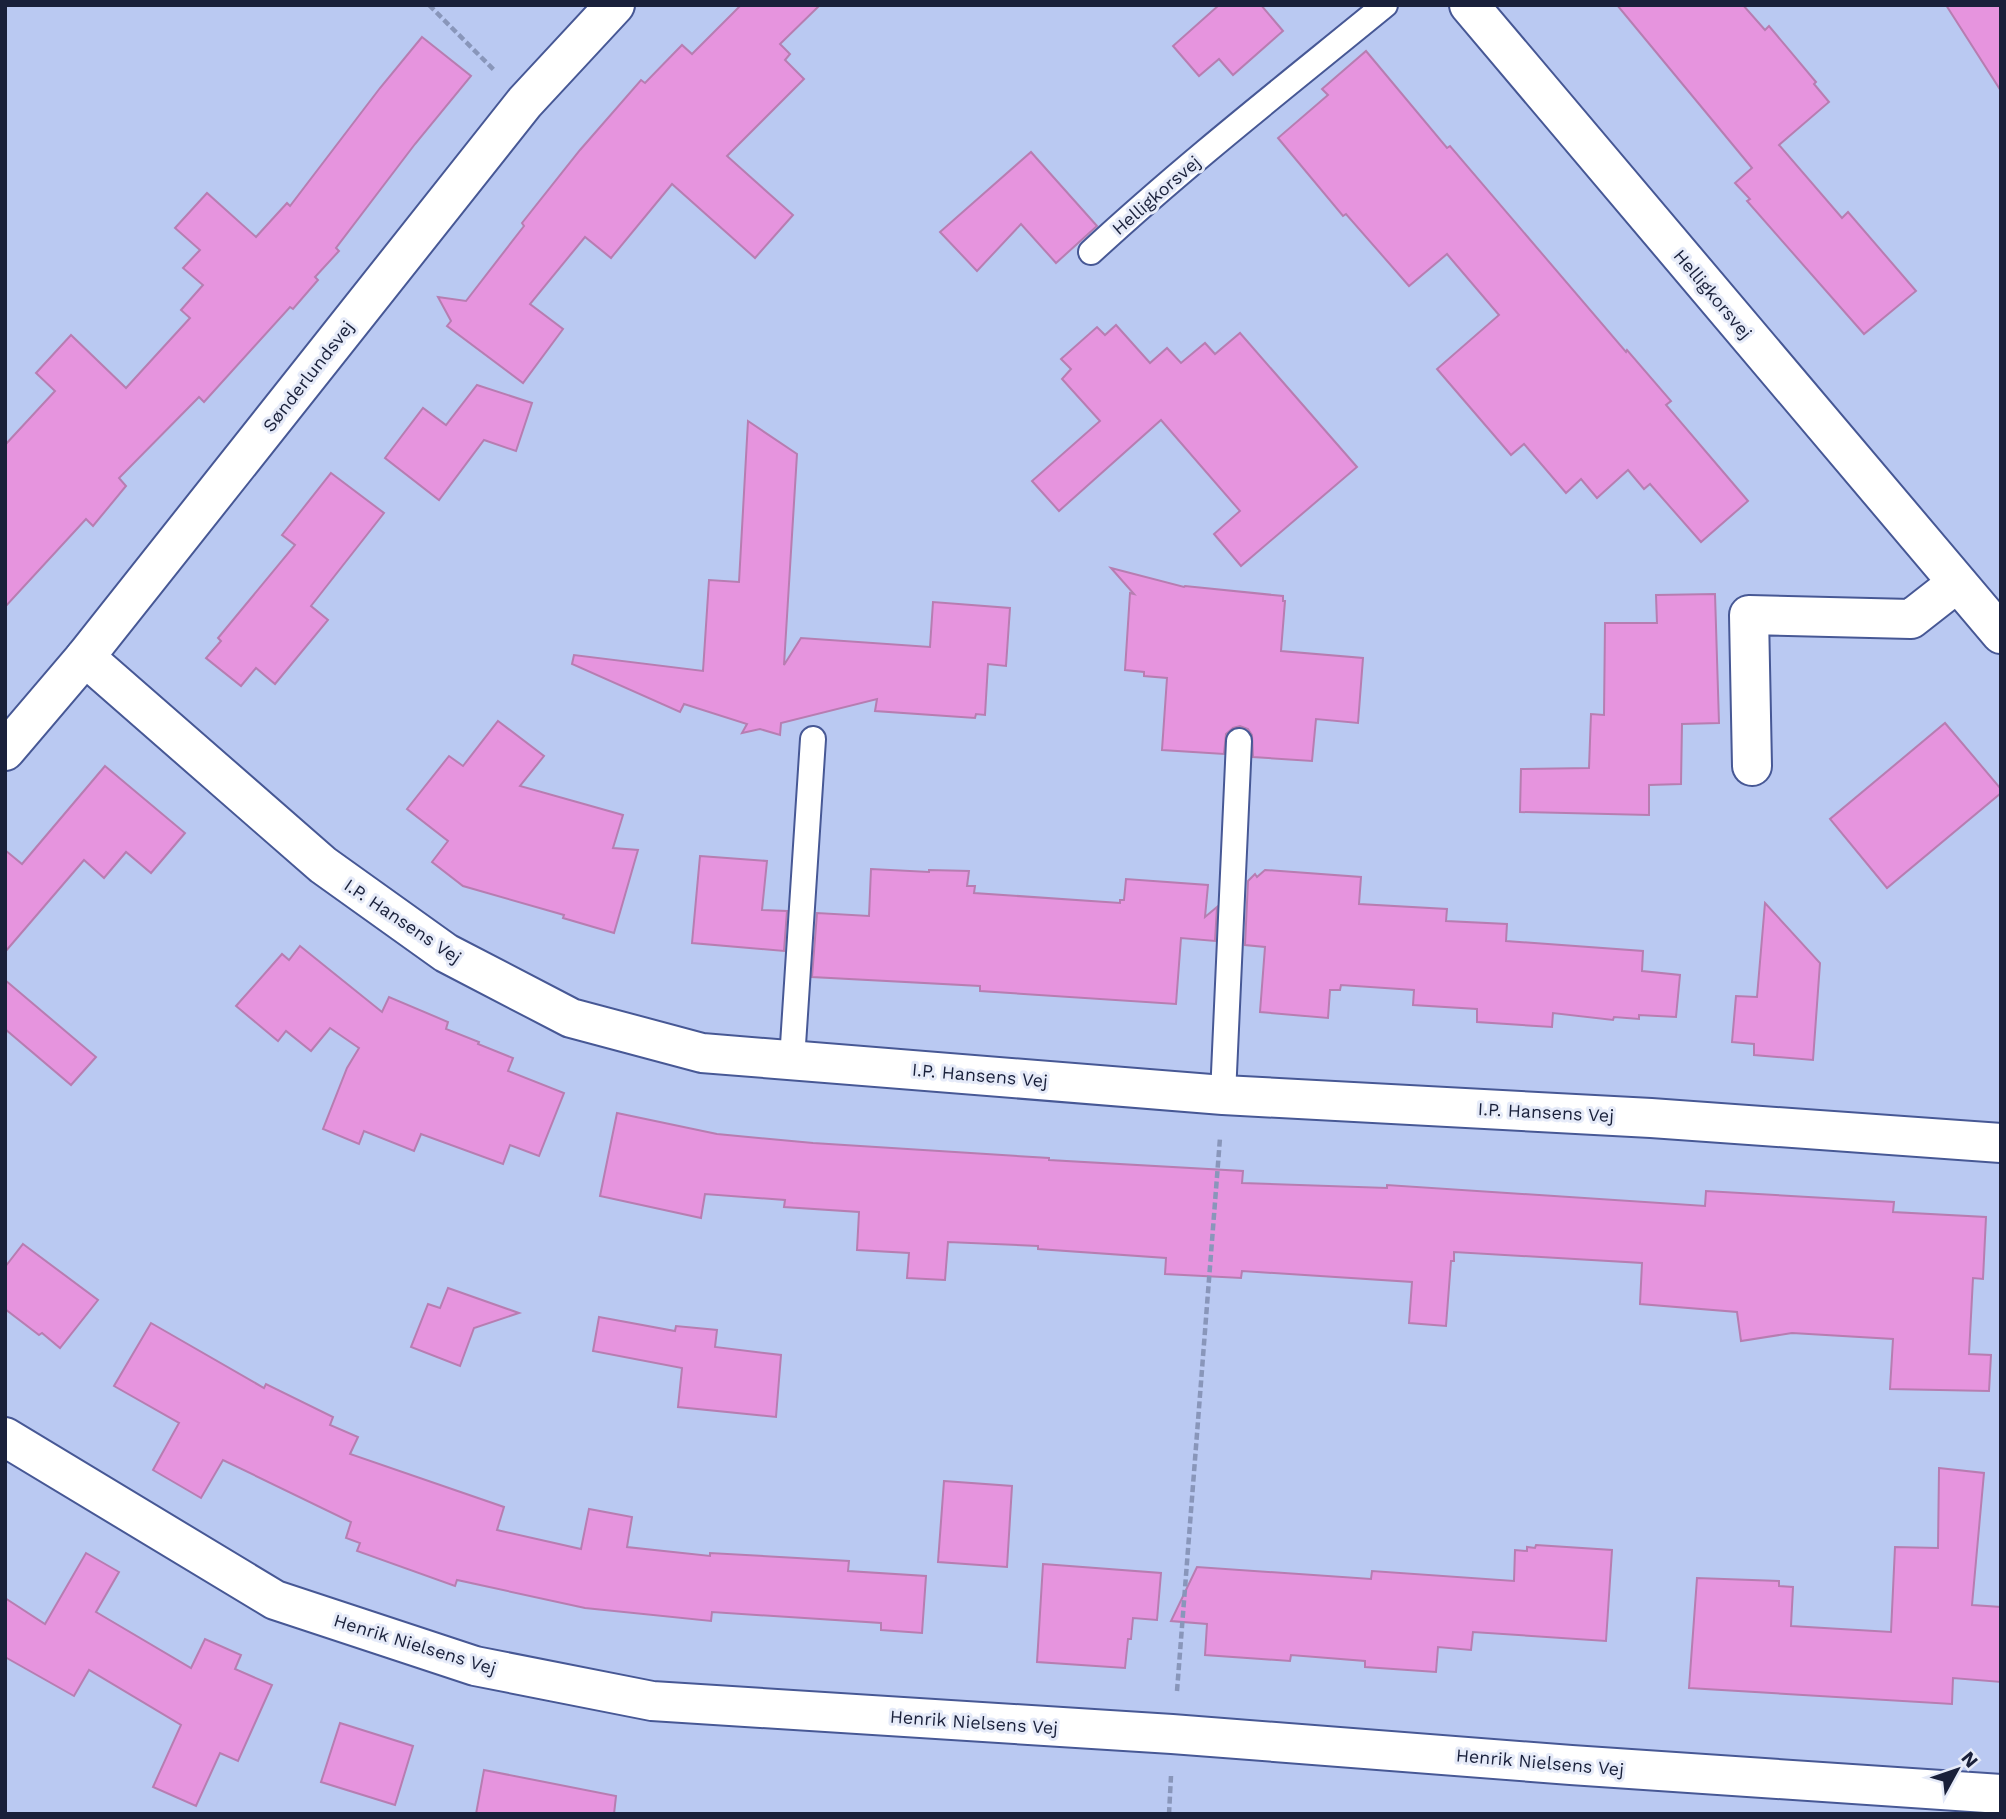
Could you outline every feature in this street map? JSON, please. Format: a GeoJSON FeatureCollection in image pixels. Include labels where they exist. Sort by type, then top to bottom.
{"type":"FeatureCollection","features":[{"type":"Feature","properties":{"kind":"street","name":"Sønderlundsvej"},"geometry":{"type":"LineString","coordinates":[[5,751],[85,657],[525,102],[615,5]]}},
{"type":"Feature","properties":{"kind":"street","name":"Helligkorsvej"},"geometry":{"type":"LineString","coordinates":[[1469,5],[2001,634]]}},
{"type":"Feature","properties":{"kind":"street"},"geometry":{"type":"LineString","coordinates":[[1752,766],[1749,615],[1911,619],[1957,583]]}},
{"type":"Feature","properties":{"kind":"street","name":"I.P. Hansens Vej"},"geometry":{"type":"LineString","coordinates":[[85,657],[323,865],[446,953],[571,1018],[702,1053],[1223,1095],[1651,1118],[2001,1143]]}},
{"type":"Feature","properties":{"kind":"street","name":"Henrik Nielsens Vej"},"geometry":{"type":"LineString","coordinates":[[5,1437],[275,1600],[475,1666],[653,1701],[1172,1734],[1571,1765],[2001,1794]]}},
{"type":"Feature","properties":{"kind":"lane","name":"Helligkorsvej"},"geometry":{"type":"LineString","coordinates":[[1091,252],[1239,124],[1385,5]]}},
{"type":"Feature","properties":{"kind":"lane"},"geometry":{"type":"LineString","coordinates":[[792,1060],[813,739]]}},
{"type":"Feature","properties":{"kind":"lane"},"geometry":{"type":"LineString","coordinates":[[1223,1095],[1239,741]]}},
{"type":"Feature","properties":{"kind":"path"},"geometry":{"type":"LineString","coordinates":[[429,5],[525,102]]}},
{"type":"Feature","properties":{"kind":"path"},"geometry":{"type":"LineString","coordinates":[[1168,1814],[1172,1734],[1223,1095]]}},
{"type":"Feature","properties":{"kind":"building"},"geometry":{"type":"Polygon","coordinates":[[[741,5],[820,5],[780,44],[790,54],[785,60],[804,79],[727,156],[793,215],[755,258],[672,184],[611,258],[585,237],[530,304],[563,329],[523,383],[447,326],[451,321],[438,297],[466,301],[524,226],[522,223],[580,150],[641,80],[645,83],[682,45],[692,54],[741,5]]]}},
{"type":"Feature","properties":{"kind":"building"},"geometry":{"type":"Polygon","coordinates":[[[1219,5],[1261,5],[1283,31],[1233,75],[1219,59],[1199,76],[1173,46],[1219,5]]]}},
{"type":"Feature","properties":{"kind":"building"},"geometry":{"type":"Polygon","coordinates":[[[1617,5],[1743,5],[1765,30],[1769,26],[1816,82],[1814,84],[1829,102],[1779,145],[1842,218],[1848,212],[1916,291],[1864,334],[1747,201],[1750,199],[1735,183],[1752,168],[1617,5]]]}},
{"type":"Feature","properties":{"kind":"building"},"geometry":{"type":"Polygon","coordinates":[[[1946,5],[2001,5],[2001,91],[1946,5]]]}},
{"type":"Feature","properties":{"kind":"building"},"geometry":{"type":"Polygon","coordinates":[[[422,37],[471,76],[415,144],[336,248],[339,251],[315,277],[318,280],[293,309],[290,307],[204,402],[199,397],[119,478],[126,486],[93,526],[86,519],[5,607],[5,445],[55,391],[36,373],[71,335],[126,388],[190,318],[181,310],[203,285],[183,268],[200,250],[175,228],[207,193],[256,237],[287,203],[290,206],[422,37]]]}},
{"type":"Feature","properties":{"kind":"building"},"geometry":{"type":"Polygon","coordinates":[[[1366,51],[1447,148],[1450,146],[1671,401],[1666,405],[1748,501],[1701,542],[1650,484],[1644,489],[1628,470],[1597,498],[1581,479],[1566,493],[1524,444],[1511,455],[1437,369],[1499,315],[1447,254],[1409,286],[1346,214],[1343,216],[1278,138],[1328,95],[1322,89],[1366,51]]]}},
{"type":"Feature","properties":{"kind":"building"},"geometry":{"type":"Polygon","coordinates":[[[1031,152],[1097,226],[1056,263],[1021,224],[977,271],[940,232],[1031,152]]]}},
{"type":"Feature","properties":{"kind":"building"},"geometry":{"type":"Polygon","coordinates":[[[1116,325],[1150,363],[1167,348],[1181,363],[1205,343],[1215,354],[1240,333],[1357,467],[1241,566],[1214,534],[1240,511],[1161,420],[1059,511],[1032,481],[1100,421],[1062,379],[1071,369],[1061,359],[1097,327],[1105,335],[1116,325]]]}},
{"type":"Feature","properties":{"kind":"building"},"geometry":{"type":"Polygon","coordinates":[[[477,385],[532,403],[516,451],[484,440],[439,500],[385,458],[423,408],[446,425],[477,385]]]}},
{"type":"Feature","properties":{"kind":"building"},"geometry":{"type":"Polygon","coordinates":[[[748,421],[797,454],[784,665],[801,638],[930,647],[933,602],[1010,608],[1006,666],[988,664],[985,715],[976,714],[975,718],[875,711],[877,699],[781,723],[780,735],[760,729],[742,733],[747,724],[684,704],[680,712],[572,664],[574,655],[703,671],[709,580],[739,582],[748,421]]]}},
{"type":"Feature","properties":{"kind":"building"},"geometry":{"type":"Polygon","coordinates":[[[331,473],[384,513],[311,606],[328,620],[275,684],[256,668],[241,686],[206,658],[221,641],[218,638],[295,545],[282,535],[331,473]]]}},
{"type":"Feature","properties":{"kind":"building"},"geometry":{"type":"Polygon","coordinates":[[[1111,568],[1184,587],[1283,596],[1285,601],[1281,651],[1363,658],[1358,723],[1316,719],[1312,761],[1253,757],[1252,735],[1248,729],[1240,726],[1226,734],[1224,754],[1162,750],[1167,678],[1144,676],[1144,672],[1125,670],[1130,593],[1134,594],[1111,568]]]}},
{"type":"Feature","properties":{"kind":"building"},"geometry":{"type":"Polygon","coordinates":[[[1715,594],[1719,723],[1682,724],[1681,784],[1649,785],[1649,815],[1520,812],[1521,769],[1589,768],[1591,714],[1604,715],[1605,623],[1657,623],[1656,595],[1715,594]]]}},
{"type":"Feature","properties":{"kind":"building"},"geometry":{"type":"Polygon","coordinates":[[[498,721],[544,756],[520,786],[623,815],[613,848],[638,850],[614,933],[563,918],[564,915],[463,886],[432,862],[448,841],[407,809],[449,756],[463,766],[498,721]]]}},
{"type":"Feature","properties":{"kind":"building"},"geometry":{"type":"Polygon","coordinates":[[[1945,723],[2001,789],[2001,793],[1887,888],[1830,819],[1945,723]]]}},
{"type":"Feature","properties":{"kind":"building"},"geometry":{"type":"Polygon","coordinates":[[[105,766],[185,833],[151,873],[126,852],[104,878],[84,860],[5,952],[5,850],[22,864],[105,766]]]}},
{"type":"Feature","properties":{"kind":"building"},"geometry":{"type":"Polygon","coordinates":[[[700,856],[767,861],[762,910],[787,911],[784,951],[692,943],[700,856]]]}},
{"type":"Feature","properties":{"kind":"building"},"geometry":{"type":"Polygon","coordinates":[[[871,869],[969,871],[967,886],[975,886],[974,893],[1120,903],[1120,900],[1124,900],[1126,879],[1208,885],[1205,917],[1217,907],[1215,941],[1181,938],[1176,1004],[980,991],[980,986],[812,977],[817,913],[869,916],[871,869]]]}},
{"type":"Feature","properties":{"kind":"building"},"geometry":{"type":"Polygon","coordinates":[[[1265,870],[1361,877],[1359,904],[1447,909],[1446,921],[1507,924],[1506,941],[1643,951],[1642,971],[1680,975],[1676,1017],[1639,1015],[1639,1019],[1614,1017],[1613,1020],[1553,1013],[1552,1027],[1477,1022],[1477,1009],[1413,1005],[1414,990],[1341,985],[1340,990],[1330,990],[1328,1018],[1260,1012],[1265,947],[1245,945],[1248,881],[1265,870]]]}},
{"type":"Feature","properties":{"kind":"building"},"geometry":{"type":"Polygon","coordinates":[[[1765,903],[1820,963],[1813,1060],[1754,1055],[1754,1044],[1732,1042],[1736,996],[1757,997],[1765,903]]]}},
{"type":"Feature","properties":{"kind":"building"},"geometry":{"type":"Polygon","coordinates":[[[300,946],[382,1012],[389,997],[448,1022],[446,1029],[513,1058],[508,1071],[564,1093],[539,1156],[510,1145],[503,1164],[421,1134],[414,1151],[364,1131],[359,1144],[323,1129],[347,1068],[359,1048],[330,1028],[311,1051],[286,1031],[278,1041],[236,1006],[282,954],[289,960],[300,946]]]}},
{"type":"Feature","properties":{"kind":"building"},"geometry":{"type":"Polygon","coordinates":[[[5,980],[96,1057],[71,1085],[5,1029],[5,980]]]}},
{"type":"Feature","properties":{"kind":"building"},"geometry":{"type":"Polygon","coordinates":[[[617,1113],[717,1134],[813,1143],[1243,1171],[1242,1183],[1387,1188],[1387,1185],[1705,1206],[1706,1191],[1894,1202],[1893,1212],[1986,1217],[1983,1279],[1973,1278],[1969,1354],[1991,1355],[1989,1391],[1890,1389],[1893,1339],[1792,1333],[1741,1341],[1737,1312],[1640,1304],[1642,1263],[1454,1252],[1446,1326],[1409,1323],[1412,1282],[1242,1271],[1241,1278],[1165,1274],[1166,1258],[1038,1249],[1038,1246],[948,1242],[945,1280],[907,1278],[909,1253],[857,1250],[859,1212],[784,1207],[785,1200],[705,1194],[701,1218],[600,1196],[617,1113]]]}},
{"type":"Feature","properties":{"kind":"building"},"geometry":{"type":"Polygon","coordinates":[[[23,1244],[98,1300],[60,1348],[5,1309],[5,1267],[23,1244]]]}},
{"type":"Feature","properties":{"kind":"building"},"geometry":{"type":"Polygon","coordinates":[[[448,1288],[519,1313],[474,1328],[460,1366],[411,1347],[428,1304],[440,1308],[448,1288]]]}},
{"type":"Feature","properties":{"kind":"building"},"geometry":{"type":"Polygon","coordinates":[[[599,1317],[675,1331],[676,1326],[717,1330],[715,1347],[781,1355],[776,1417],[678,1407],[682,1368],[593,1351],[599,1317]]]}},
{"type":"Feature","properties":{"kind":"building"},"geometry":{"type":"Polygon","coordinates":[[[151,1323],[264,1388],[266,1384],[333,1417],[330,1425],[358,1437],[350,1454],[504,1507],[497,1530],[581,1549],[589,1509],[632,1517],[627,1547],[710,1556],[710,1553],[849,1561],[848,1571],[926,1576],[922,1633],[881,1630],[881,1623],[712,1612],[711,1621],[585,1608],[457,1580],[455,1586],[357,1551],[360,1543],[346,1538],[351,1522],[223,1460],[201,1498],[153,1470],[179,1423],[114,1386],[151,1323]]]}},
{"type":"Feature","properties":{"kind":"building"},"geometry":{"type":"Polygon","coordinates":[[[1939,1468],[1984,1473],[1972,1605],[2001,1607],[2001,1682],[1953,1678],[1952,1704],[1689,1688],[1697,1578],[1779,1581],[1779,1586],[1793,1587],[1791,1626],[1891,1632],[1895,1547],[1938,1548],[1939,1468]]]}},
{"type":"Feature","properties":{"kind":"building"},"geometry":{"type":"Polygon","coordinates":[[[944,1481],[1012,1486],[1007,1567],[938,1562],[944,1481]]]}},
{"type":"Feature","properties":{"kind":"building"},"geometry":{"type":"Polygon","coordinates":[[[1536,1545],[1612,1550],[1606,1641],[1473,1632],[1471,1650],[1438,1647],[1436,1672],[1365,1667],[1365,1661],[1291,1655],[1290,1661],[1205,1655],[1207,1624],[1171,1621],[1197,1567],[1371,1579],[1372,1571],[1514,1581],[1515,1550],[1527,1551],[1527,1547],[1535,1548],[1536,1545]]]}},
{"type":"Feature","properties":{"kind":"building"},"geometry":{"type":"Polygon","coordinates":[[[86,1553],[119,1572],[96,1612],[191,1668],[205,1639],[241,1655],[235,1669],[272,1685],[238,1761],[220,1753],[196,1806],[153,1787],[181,1725],[89,1670],[74,1696],[5,1657],[5,1598],[45,1624],[86,1553]]]}},
{"type":"Feature","properties":{"kind":"building"},"geometry":{"type":"Polygon","coordinates":[[[1043,1564],[1161,1573],[1157,1620],[1133,1618],[1125,1668],[1037,1662],[1043,1564]]]}},
{"type":"Feature","properties":{"kind":"building"},"geometry":{"type":"Polygon","coordinates":[[[340,1723],[413,1746],[395,1805],[321,1782],[340,1723]]]}},
{"type":"Feature","properties":{"kind":"building"},"geometry":{"type":"Polygon","coordinates":[[[484,1770],[616,1796],[614,1814],[476,1814],[484,1770]]]}}]}
